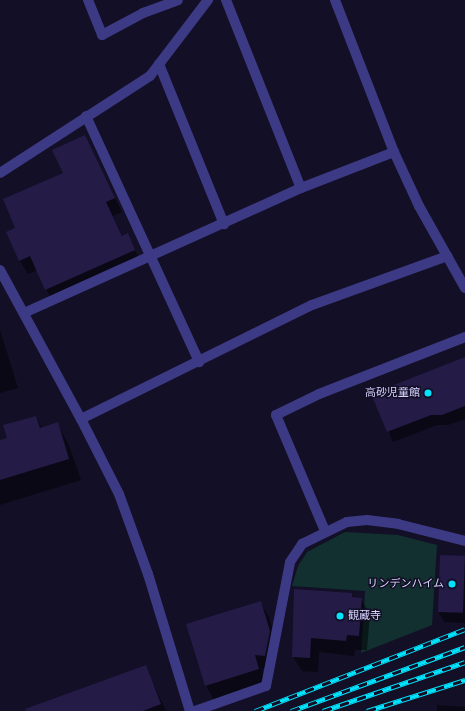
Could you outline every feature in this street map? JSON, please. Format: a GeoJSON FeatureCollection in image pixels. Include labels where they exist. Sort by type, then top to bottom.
{"type":"FeatureCollection","features":[{"type":"Feature","properties":{"kind":"street"},"geometry":{"type":"LineString","coordinates":[[88,0],[102,35],[143,13],[178,0]]}},
{"type":"Feature","properties":{"kind":"street"},"geometry":{"type":"LineString","coordinates":[[0,173],[150,76],[208,0]]}},
{"type":"Feature","properties":{"kind":"street"},"geometry":{"type":"LineString","coordinates":[[226,0],[301,188]]}},
{"type":"Feature","properties":{"kind":"street"},"geometry":{"type":"LineString","coordinates":[[336,0],[394,152],[419,206],[465,288]]}},
{"type":"Feature","properties":{"kind":"street"},"geometry":{"type":"LineString","coordinates":[[159,64],[224,224]]}},
{"type":"Feature","properties":{"kind":"street"},"geometry":{"type":"LineString","coordinates":[[86,116],[199,362]]}},
{"type":"Feature","properties":{"kind":"street"},"geometry":{"type":"LineString","coordinates":[[24,313],[150,254],[224,224],[301,188],[394,152]]}},
{"type":"Feature","properties":{"kind":"street"},"geometry":{"type":"LineString","coordinates":[[81,419],[312,305],[447,256]]}},
{"type":"Feature","properties":{"kind":"street"},"geometry":{"type":"LineString","coordinates":[[0,270],[81,419],[119,494],[148,574],[190,711]]}},
{"type":"Feature","properties":{"kind":"street"},"geometry":{"type":"LineString","coordinates":[[325,531],[276,415],[319,394],[465,337]]}},
{"type":"Feature","properties":{"kind":"street"},"geometry":{"type":"LineString","coordinates":[[195,711],[266,686],[290,562],[302,544],[325,531],[347,522],[367,520],[398,524],[465,541]]}},
{"type":"Feature","properties":{"kind":"green space"},"geometry":{"type":"Polygon","coordinates":[[[345,532],[398,535],[437,545],[432,625],[361,653],[365,591],[292,586],[298,566],[307,552],[345,532]]]}},
{"type":"Feature","properties":{"kind":"building"},"geometry":{"type":"Polygon","coordinates":[[[85,135],[115,198],[106,202],[122,236],[128,233],[135,250],[45,290],[30,256],[19,261],[6,232],[15,228],[3,199],[63,173],[52,150],[85,135]]]}},
{"type":"Feature","properties":{"kind":"building"},"geometry":{"type":"Polygon","coordinates":[[[465,357],[465,406],[442,415],[431,415],[387,432],[371,394],[465,357]]]}},
{"type":"Feature","properties":{"kind":"building"},"geometry":{"type":"Polygon","coordinates":[[[36,416],[40,428],[58,422],[69,459],[0,480],[0,440],[7,438],[3,425],[36,416]]]}},
{"type":"Feature","properties":{"kind":"building","name":"リンデンハイム"},"geometry":{"type":"Polygon","coordinates":[[[440,555],[465,556],[463,613],[438,612],[440,555]]]}},
{"type":"Feature","properties":{"kind":"building"},"geometry":{"type":"Polygon","coordinates":[[[294,589],[352,593],[352,597],[362,598],[359,636],[347,635],[346,641],[311,638],[310,658],[292,657],[294,589]]]}},
{"type":"Feature","properties":{"kind":"building"},"geometry":{"type":"Polygon","coordinates":[[[261,601],[270,631],[265,656],[255,655],[259,669],[205,686],[186,624],[261,601]]]}},
{"type":"Feature","properties":{"kind":"building"},"geometry":{"type":"Polygon","coordinates":[[[146,665],[161,704],[143,711],[26,711],[25,709],[146,665]]]}},
{"type":"Feature","properties":{"kind":"railway"},"geometry":{"type":"LineString","coordinates":[[255,711],[465,629]]}},
{"type":"Feature","properties":{"kind":"railway"},"geometry":{"type":"LineString","coordinates":[[291,711],[465,647]]}},
{"type":"Feature","properties":{"kind":"railway"},"geometry":{"type":"LineString","coordinates":[[323,711],[465,662]]}},
{"type":"Feature","properties":{"kind":"railway"},"geometry":{"type":"LineString","coordinates":[[367,711],[465,680]]}},
{"type":"Feature","properties":{"kind":"place","name":"高砂児童館"},"geometry":{"type":"Point","coordinates":[428,393]}},
{"type":"Feature","properties":{"kind":"place","name":"リンデンハイム"},"geometry":{"type":"Point","coordinates":[452,584]}},
{"type":"Feature","properties":{"kind":"place","name":"観蔵寺"},"geometry":{"type":"Point","coordinates":[340,616]}}]}
